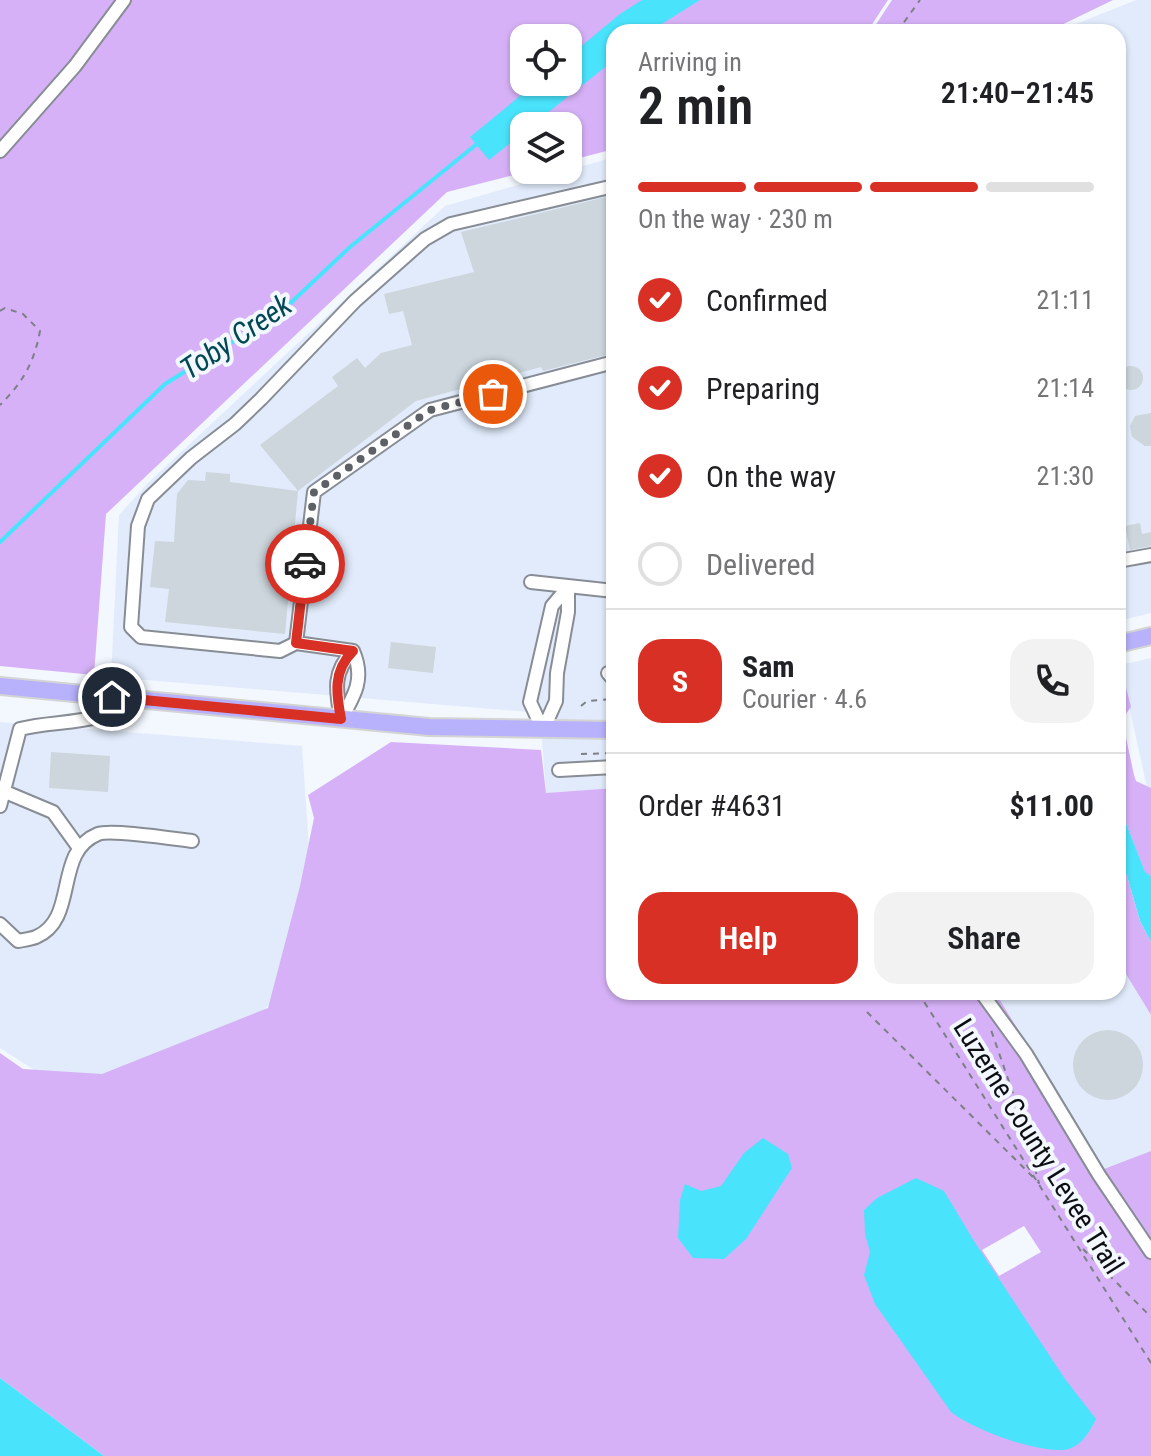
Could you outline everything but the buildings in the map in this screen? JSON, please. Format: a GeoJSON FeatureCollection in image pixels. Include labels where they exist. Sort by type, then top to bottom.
{"type":"FeatureCollection","features":[{"type":"Feature","properties":{"kind":"main road"},"geometry":{"type":"LineString","coordinates":[[1126,642],[1151,636]]}},
{"type":"Feature","properties":{"kind":"main road"},"geometry":{"type":"LineString","coordinates":[[0,686],[442,727],[606,730]]}},
{"type":"Feature","properties":{"kind":"street"},"geometry":{"type":"LineString","coordinates":[[0,151],[75,66],[113,6],[124,0]]}},
{"type":"Feature","properties":{"kind":"street"},"geometry":{"type":"LineString","coordinates":[[353,651],[296,643],[280,651],[141,637],[134,632],[131,627],[138,526],[148,499],[191,458],[235,424],[355,301],[425,239],[451,224],[606,188]]}},
{"type":"Feature","properties":{"kind":"street"},"geometry":{"type":"LineString","coordinates":[[296,643],[314,492],[430,410],[606,364]]}},
{"type":"Feature","properties":{"kind":"street"},"geometry":{"type":"LineString","coordinates":[[1126,560],[1151,555]]}},
{"type":"Feature","properties":{"kind":"street"},"geometry":{"type":"LineString","coordinates":[[531,582],[606,590]]}},
{"type":"Feature","properties":{"kind":"street"},"geometry":{"type":"LineString","coordinates":[[543,730],[556,701],[557,673],[568,612],[568,587]]}},
{"type":"Feature","properties":{"kind":"street"},"geometry":{"type":"LineString","coordinates":[[543,730],[530,702],[552,606],[568,587]]}},
{"type":"Feature","properties":{"kind":"street"},"geometry":{"type":"LineString","coordinates":[[341,719],[336,691],[338,675],[341,663],[353,651]]}},
{"type":"Feature","properties":{"kind":"street"},"geometry":{"type":"LineString","coordinates":[[341,719],[356,689],[360,667],[353,651]]}},
{"type":"Feature","properties":{"kind":"street"},"geometry":{"type":"LineString","coordinates":[[0,806],[20,729],[47,722],[84,721],[100,716],[112,697]]}},
{"type":"Feature","properties":{"kind":"street"},"geometry":{"type":"LineString","coordinates":[[559,770],[606,767]]}},
{"type":"Feature","properties":{"kind":"street"},"geometry":{"type":"LineString","coordinates":[[3,791],[53,812],[79,848]]}},
{"type":"Feature","properties":{"kind":"street"},"geometry":{"type":"LineString","coordinates":[[0,924],[18,941],[38,937],[60,914],[68,874],[79,848],[100,833],[192,841]]}},
{"type":"Feature","properties":{"kind":"street"},"geometry":{"type":"LineString","coordinates":[[987,1000],[1026,1054],[1099,1175],[1151,1252]]}},
{"type":"Feature","properties":{"kind":"path"},"geometry":{"type":"LineString","coordinates":[[903,24],[920,0]]}},
{"type":"Feature","properties":{"kind":"path"},"geometry":{"type":"LineString","coordinates":[[0,311],[5,308],[23,314],[40,331],[36,351],[19,386],[0,405]]}},
{"type":"Feature","properties":{"kind":"path"},"geometry":{"type":"LineString","coordinates":[[581,706],[587,701],[606,700]]}},
{"type":"Feature","properties":{"kind":"path"},"geometry":{"type":"LineString","coordinates":[[581,754],[606,753]]}},
{"type":"Feature","properties":{"kind":"path","name":"Luzerne County Levee Trail"},"geometry":{"type":"LineString","coordinates":[[923,1000],[1151,1363]]}},
{"type":"Feature","properties":{"kind":"path"},"geometry":{"type":"LineString","coordinates":[[867,1012],[1039,1183]]}},
{"type":"Feature","properties":{"kind":"path"},"geometry":{"type":"LineString","coordinates":[[988,1024],[1002,1057],[1039,1183]]}},
{"type":"Feature","properties":{"kind":"path"},"geometry":{"type":"LineString","coordinates":[[1079,1246],[1151,1317]]}},
{"type":"Feature","properties":{"kind":"shaded area"},"geometry":{"type":"Polygon","coordinates":[[[0,0],[888,0],[872,24],[606,24],[606,151],[582,157],[582,112],[510,112],[510,176],[447,192],[106,514],[94,675],[0,666],[0,0]]]}},
{"type":"Feature","properties":{"kind":"shaded area"},"geometry":{"type":"Polygon","coordinates":[[[892,0],[1113,0],[1064,24],[876,24],[892,0]]]}},
{"type":"Feature","properties":{"kind":"shaded area"},"geometry":{"type":"Polygon","coordinates":[[[1136,0],[1151,0],[1151,613],[1126,619],[1126,24],[1076,24],[1136,0]]]}},
{"type":"Feature","properties":{"kind":"shaded area"},"geometry":{"type":"Polygon","coordinates":[[[606,159],[606,789],[546,793],[540,713],[111,677],[119,515],[149,482],[445,206],[521,184],[582,184],[582,166],[606,159]]]}},
{"type":"Feature","properties":{"kind":"shaded area"},"geometry":{"type":"Polygon","coordinates":[[[1151,658],[1151,801],[1126,692],[1126,664],[1151,658]]]}},
{"type":"Feature","properties":{"kind":"shaded area"},"geometry":{"type":"Polygon","coordinates":[[[1126,687],[1131,707],[1126,714],[1126,687]]]}},
{"type":"Feature","properties":{"kind":"shaded area"},"geometry":{"type":"Polygon","coordinates":[[[0,722],[302,746],[310,863],[279,994],[226,1051],[94,1108],[0,1048],[0,722]]]}},
{"type":"Feature","properties":{"kind":"shaded area"},"geometry":{"type":"Polygon","coordinates":[[[1126,738],[1136,781],[1151,788],[1151,876],[1145,873],[1126,824],[1126,738]]]}},
{"type":"Feature","properties":{"kind":"shaded area"},"geometry":{"type":"Polygon","coordinates":[[[391,742],[541,750],[546,793],[606,789],[606,1000],[1000,1000],[1104,1169],[1151,1151],[1151,1456],[104,1456],[0,1378],[0,1053],[23,1069],[102,1074],[268,1008],[314,818],[308,795],[391,742]],[[1024,1226],[982,1250],[999,1276],[1041,1252],[1024,1226]]]}},
{"type":"Feature","properties":{"kind":"shaded area"},"geometry":{"type":"Polygon","coordinates":[[[1126,874],[1140,921],[1151,942],[1151,1015],[1126,974],[1126,874]]]}},
{"type":"Feature","properties":{"kind":"shaded area"},"geometry":{"type":"Polygon","coordinates":[[[1126,974],[1151,1015],[1151,1151],[1105,1170],[1000,1000],[1126,1000],[1126,974]]]}},
{"type":"Feature","properties":{"kind":"water"},"geometry":{"type":"Polygon","coordinates":[[[642,0],[700,0],[662,24],[608,24],[642,0]]]}},
{"type":"Feature","properties":{"kind":"water"},"geometry":{"type":"Polygon","coordinates":[[[606,26],[606,66],[582,85],[582,45],[606,26]]]}},
{"type":"Feature","properties":{"kind":"water"},"geometry":{"type":"Polygon","coordinates":[[[520,96],[569,96],[549,112],[510,112],[510,143],[489,160],[470,137],[520,96]]]}},
{"type":"Feature","properties":{"kind":"water"},"geometry":{"type":"Polygon","coordinates":[[[1126,823],[1145,872],[1151,876],[1151,942],[1140,921],[1127,876],[1126,823]]]}},
{"type":"Feature","properties":{"kind":"water"},"geometry":{"type":"Polygon","coordinates":[[[763,1138],[788,1154],[792,1168],[746,1239],[724,1259],[693,1258],[678,1238],[680,1200],[685,1184],[701,1191],[721,1186],[744,1153],[763,1138]]]}},
{"type":"Feature","properties":{"kind":"water"},"geometry":{"type":"Polygon","coordinates":[[[916,1178],[944,1191],[1065,1379],[1096,1419],[1087,1435],[1074,1447],[1062,1450],[1020,1443],[974,1426],[951,1412],[875,1304],[864,1275],[870,1252],[865,1234],[864,1210],[877,1198],[916,1178]]]}},
{"type":"Feature","properties":{"kind":"water"},"geometry":{"type":"Polygon","coordinates":[[[0,1378],[104,1456],[0,1456],[0,1378]]]}},
{"type":"Feature","properties":{"kind":"waterway","name":"Toby Creek"},"geometry":{"type":"LineString","coordinates":[[0,542],[165,384],[281,312],[350,247],[478,143]]}},
{"type":"Feature","properties":{"kind":"way so far"},"geometry":{"type":"LineString","coordinates":[[305,564],[314,492],[430,410],[493,394]]}},
{"type":"Feature","properties":{"kind":"route"},"geometry":{"type":"LineString","coordinates":[[112,697],[341,719],[336,691],[341,663],[353,651],[296,643],[305,564]]}}]}
